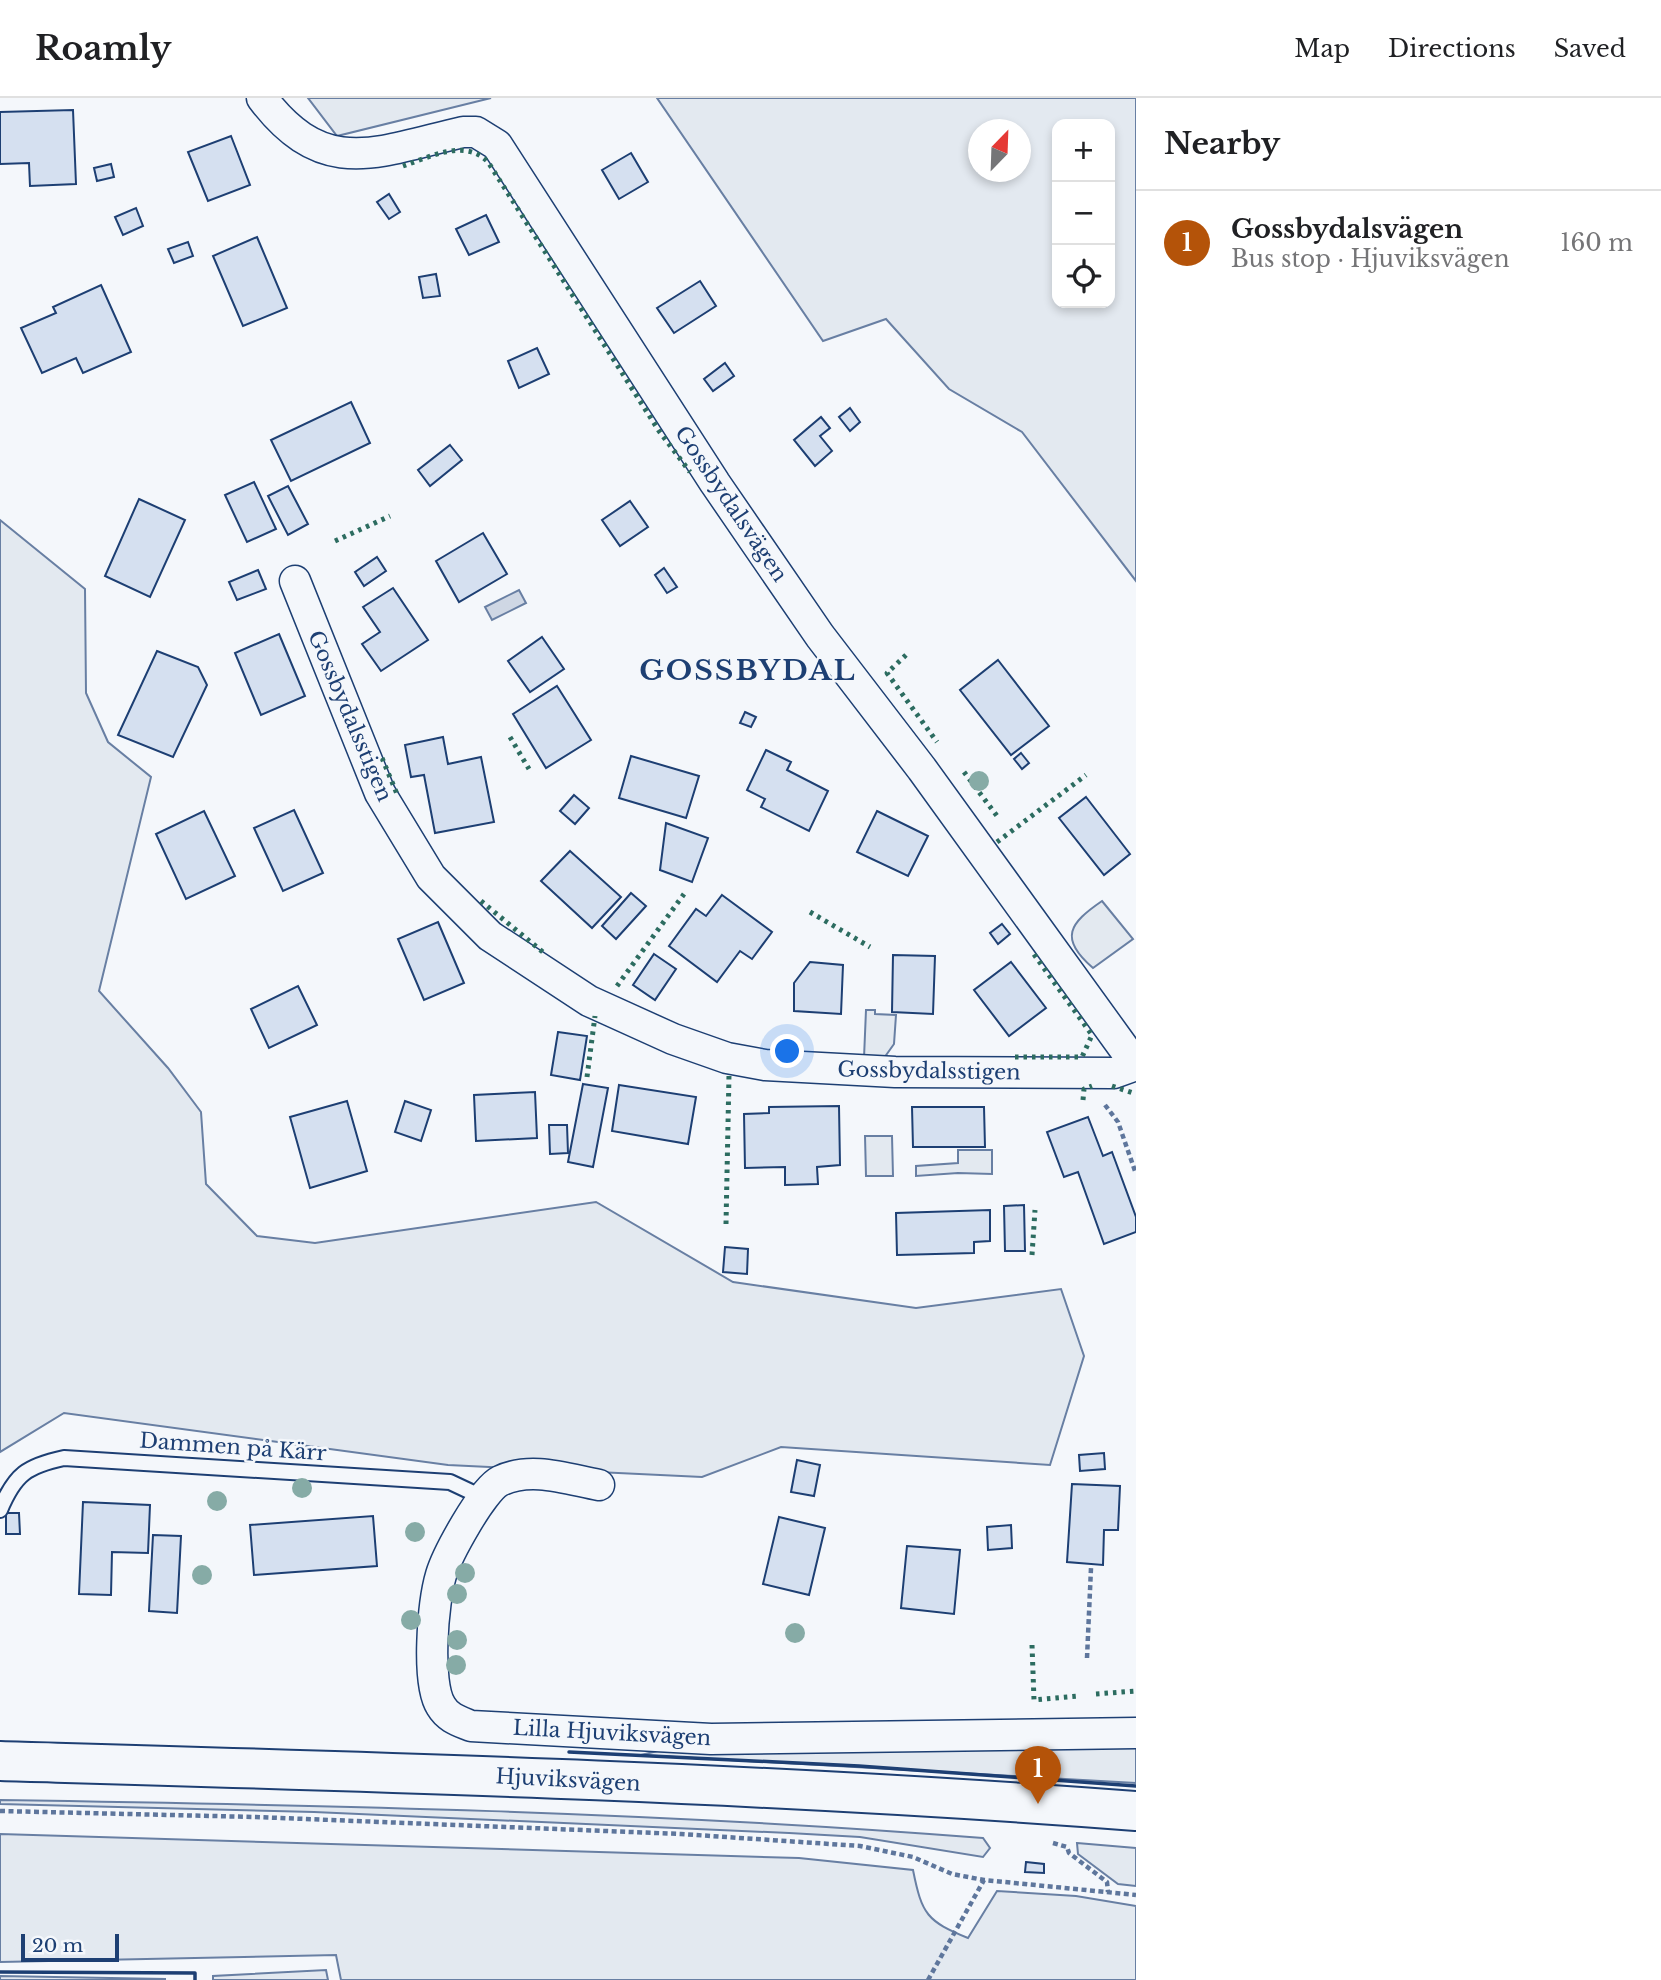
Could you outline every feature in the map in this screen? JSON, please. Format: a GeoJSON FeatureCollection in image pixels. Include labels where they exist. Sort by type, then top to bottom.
{"type":"FeatureCollection","features":[{"type":"Feature","properties":{"kind":"main road","name":"Hjuviksvägen"},"geometry":{"type":"LineString","coordinates":[[0,1761],[421,1773],[802,1791],[1136,1811]]}},
{"type":"Feature","properties":{"kind":"street","name":"Gossbydalsvägen"},"geometry":{"type":"LineString","coordinates":[[261,98],[291,132],[328,151],[370,153],[463,132],[476,132],[497,145],[715,483],[820,636],[922,768],[1136,1065]]}},
{"type":"Feature","properties":{"kind":"street","name":"Gossbydalsstigen"},"geometry":{"type":"LineString","coordinates":[[295,581],[380,793],[431,877],[491,936],[589,1001],[673,1039],[727,1058],[765,1065],[895,1072],[1103,1073],[1114,1073],[1136,1065]]}},
{"type":"Feature","properties":{"kind":"street","name":"Lilla Hjuviksvägen"},"geometry":{"type":"LineString","coordinates":[[599,1485],[526,1472],[498,1482],[484,1497],[448,1559],[441,1576],[436,1607],[434,1685],[450,1718],[471,1726],[711,1739],[1136,1733]]}},
{"type":"Feature","properties":{"kind":"lane","name":"Dammen på Kärr"},"geometry":{"type":"LineString","coordinates":[[0,1510],[8,1489],[19,1476],[36,1464],[64,1458],[450,1482],[484,1497]]}},
{"type":"Feature","properties":{"kind":"path"},"geometry":{"type":"LineString","coordinates":[[1095,1102],[1113,1112],[1135,1171]]}},
{"type":"Feature","properties":{"kind":"path"},"geometry":{"type":"LineString","coordinates":[[1087,1658],[1091,1568]]}},
{"type":"Feature","properties":{"kind":"path"},"geometry":{"type":"LineString","coordinates":[[0,1811],[256,1817],[681,1834],[860,1846],[913,1857],[952,1874],[984,1880],[1136,1895]]}},
{"type":"Feature","properties":{"kind":"path"},"geometry":{"type":"LineString","coordinates":[[1048,1842],[1067,1847],[1069,1853],[1107,1882],[1108,1892]]}},
{"type":"Feature","properties":{"kind":"path"},"geometry":{"type":"LineString","coordinates":[[928,1980],[984,1880]]}},
{"type":"Feature","properties":{"kind":"shaded area"},"geometry":{"type":"Polygon","coordinates":[[[308,98],[491,98],[337,136],[308,98]]]}},
{"type":"Feature","properties":{"kind":"shaded area"},"geometry":{"type":"Polygon","coordinates":[[[657,98],[1136,98],[1136,581],[1022,432],[949,389],[886,319],[823,341],[657,98]]]}},
{"type":"Feature","properties":{"kind":"shaded area"},"geometry":{"type":"Polygon","coordinates":[[[0,520],[85,589],[86,693],[108,742],[151,777],[99,991],[168,1068],[201,1112],[206,1184],[257,1236],[315,1243],[596,1202],[733,1282],[916,1308],[1061,1289],[1084,1356],[1050,1465],[781,1447],[702,1477],[448,1465],[64,1413],[0,1452],[0,520]]]}},
{"type":"Feature","properties":{"kind":"shaded area"},"geometry":{"type":"Polygon","coordinates":[[[519,590],[526,603],[492,620],[485,607],[519,590]]]}},
{"type":"Feature","properties":{"kind":"shaded area"},"geometry":{"type":"Polygon","coordinates":[[[1102,901],[1133,939],[1093,968],[1075,948],[1072,932],[1082,917],[1102,901]]]}},
{"type":"Feature","properties":{"kind":"shaded area"},"geometry":{"type":"Polygon","coordinates":[[[866,1010],[875,1010],[875,1014],[896,1015],[894,1044],[884,1058],[864,1058],[866,1010]]]}},
{"type":"Feature","properties":{"kind":"shaded area"},"geometry":{"type":"Polygon","coordinates":[[[865,1136],[892,1136],[893,1176],[866,1176],[865,1136]]]}},
{"type":"Feature","properties":{"kind":"shaded area"},"geometry":{"type":"Polygon","coordinates":[[[958,1150],[992,1150],[992,1174],[916,1176],[916,1166],[958,1163],[958,1150]]]}},
{"type":"Feature","properties":{"kind":"shaded area"},"geometry":{"type":"Polygon","coordinates":[[[1136,1746],[1136,1783],[641,1755],[670,1748],[1136,1746]]]}},
{"type":"Feature","properties":{"kind":"shaded area"},"geometry":{"type":"Polygon","coordinates":[[[0,1800],[369,1807],[615,1816],[983,1838],[990,1848],[983,1857],[860,1837],[314,1812],[0,1804],[0,1800]]]}},
{"type":"Feature","properties":{"kind":"shaded area"},"geometry":{"type":"Polygon","coordinates":[[[0,1834],[799,1858],[913,1870],[928,1914],[943,1927],[968,1938],[997,1891],[1076,1896],[1136,1906],[1136,1980],[341,1980],[336,1955],[0,1962],[0,1834]]]}},
{"type":"Feature","properties":{"kind":"shaded area"},"geometry":{"type":"Polygon","coordinates":[[[1077,1843],[1136,1848],[1136,1886],[1118,1884],[1078,1854],[1077,1843]]]}},
{"type":"Feature","properties":{"kind":"shaded area"},"geometry":{"type":"Polygon","coordinates":[[[326,1970],[328,1980],[213,1980],[213,1976],[326,1970]]]}},
{"type":"Feature","properties":{"kind":"shaded area"},"geometry":{"type":"Polygon","coordinates":[[[0,1976],[165,1979],[165,1980],[0,1980],[0,1976]]]}},
{"type":"Feature","properties":{"kind":"building"},"geometry":{"type":"Polygon","coordinates":[[[73,110],[76,184],[30,186],[29,163],[0,164],[0,112],[73,110]]]}},
{"type":"Feature","properties":{"kind":"building"},"geometry":{"type":"Polygon","coordinates":[[[231,136],[250,185],[208,201],[188,152],[231,136]]]}},
{"type":"Feature","properties":{"kind":"building"},"geometry":{"type":"Polygon","coordinates":[[[631,153],[648,182],[619,199],[602,170],[631,153]]]}},
{"type":"Feature","properties":{"kind":"building"},"geometry":{"type":"Polygon","coordinates":[[[111,164],[114,177],[97,181],[94,168],[111,164]]]}},
{"type":"Feature","properties":{"kind":"building"},"geometry":{"type":"Polygon","coordinates":[[[389,194],[400,212],[389,219],[377,202],[389,194]]]}},
{"type":"Feature","properties":{"kind":"building"},"geometry":{"type":"Polygon","coordinates":[[[136,208],[143,226],[123,235],[115,217],[136,208]]]}},
{"type":"Feature","properties":{"kind":"building"},"geometry":{"type":"Polygon","coordinates":[[[486,215],[499,242],[469,255],[456,229],[486,215]]]}},
{"type":"Feature","properties":{"kind":"building"},"geometry":{"type":"Polygon","coordinates":[[[257,237],[287,308],[243,326],[213,256],[257,237]]]}},
{"type":"Feature","properties":{"kind":"building"},"geometry":{"type":"Polygon","coordinates":[[[188,242],[193,256],[174,263],[168,249],[188,242]]]}},
{"type":"Feature","properties":{"kind":"building"},"geometry":{"type":"Polygon","coordinates":[[[436,274],[440,296],[423,298],[419,277],[436,274]]]}},
{"type":"Feature","properties":{"kind":"building"},"geometry":{"type":"Polygon","coordinates":[[[700,281],[716,306],[674,333],[657,308],[700,281]]]}},
{"type":"Feature","properties":{"kind":"building"},"geometry":{"type":"Polygon","coordinates":[[[101,285],[131,352],[83,373],[76,358],[42,373],[21,328],[56,313],[53,307],[101,285]]]}},
{"type":"Feature","properties":{"kind":"building"},"geometry":{"type":"Polygon","coordinates":[[[537,348],[549,374],[519,388],[508,361],[537,348]]]}},
{"type":"Feature","properties":{"kind":"building"},"geometry":{"type":"Polygon","coordinates":[[[725,363],[734,376],[713,391],[704,379],[725,363]]]}},
{"type":"Feature","properties":{"kind":"building"},"geometry":{"type":"Polygon","coordinates":[[[351,402],[370,443],[291,481],[271,440],[351,402]]]}},
{"type":"Feature","properties":{"kind":"building"},"geometry":{"type":"Polygon","coordinates":[[[850,408],[860,422],[850,431],[839,417],[850,408]]]}},
{"type":"Feature","properties":{"kind":"building"},"geometry":{"type":"Polygon","coordinates":[[[821,417],[830,428],[820,436],[832,451],[815,466],[794,440],[821,417]]]}},
{"type":"Feature","properties":{"kind":"building"},"geometry":{"type":"Polygon","coordinates":[[[450,445],[462,460],[430,486],[418,470],[450,445]]]}},
{"type":"Feature","properties":{"kind":"building"},"geometry":{"type":"Polygon","coordinates":[[[254,482],[276,529],[247,542],[225,495],[254,482]]]}},
{"type":"Feature","properties":{"kind":"building"},"geometry":{"type":"Polygon","coordinates":[[[288,486],[308,524],[288,535],[268,496],[288,486]]]}},
{"type":"Feature","properties":{"kind":"building"},"geometry":{"type":"Polygon","coordinates":[[[139,499],[185,520],[150,597],[105,576],[139,499]]]}},
{"type":"Feature","properties":{"kind":"building"},"geometry":{"type":"Polygon","coordinates":[[[630,501],[648,527],[620,546],[602,520],[630,501]]]}},
{"type":"Feature","properties":{"kind":"building"},"geometry":{"type":"Polygon","coordinates":[[[483,533],[507,574],[459,602],[436,561],[483,533]]]}},
{"type":"Feature","properties":{"kind":"building"},"geometry":{"type":"Polygon","coordinates":[[[377,557],[386,571],[364,586],[355,572],[377,557]]]}},
{"type":"Feature","properties":{"kind":"building"},"geometry":{"type":"Polygon","coordinates":[[[664,568],[677,587],[667,593],[655,575],[664,568]]]}},
{"type":"Feature","properties":{"kind":"building"},"geometry":{"type":"Polygon","coordinates":[[[258,570],[266,589],[237,600],[229,582],[258,570]]]}},
{"type":"Feature","properties":{"kind":"building"},"geometry":{"type":"Polygon","coordinates":[[[393,588],[428,640],[381,671],[362,644],[380,632],[363,607],[393,588]]]}},
{"type":"Feature","properties":{"kind":"building"},"geometry":{"type":"Polygon","coordinates":[[[279,634],[305,696],[261,715],[235,653],[279,634]]]}},
{"type":"Feature","properties":{"kind":"building"},"geometry":{"type":"Polygon","coordinates":[[[542,637],[564,669],[530,692],[508,661],[542,637]]]}},
{"type":"Feature","properties":{"kind":"building"},"geometry":{"type":"Polygon","coordinates":[[[157,651],[198,667],[207,685],[173,757],[118,735],[157,651]]]}},
{"type":"Feature","properties":{"kind":"building"},"geometry":{"type":"Polygon","coordinates":[[[998,660],[1049,726],[1011,755],[960,690],[998,660]]]}},
{"type":"Feature","properties":{"kind":"building"},"geometry":{"type":"Polygon","coordinates":[[[557,686],[591,740],[546,768],[513,714],[557,686]]]}},
{"type":"Feature","properties":{"kind":"building"},"geometry":{"type":"Polygon","coordinates":[[[745,712],[756,717],[751,727],[740,723],[745,712]]]}},
{"type":"Feature","properties":{"kind":"building"},"geometry":{"type":"Polygon","coordinates":[[[443,737],[448,764],[481,757],[494,822],[435,833],[424,775],[411,777],[405,745],[443,737]]]}},
{"type":"Feature","properties":{"kind":"building"},"geometry":{"type":"Polygon","coordinates":[[[766,750],[791,762],[787,770],[828,791],[809,831],[761,807],[765,799],[747,790],[766,750]]]}},
{"type":"Feature","properties":{"kind":"building"},"geometry":{"type":"Polygon","coordinates":[[[1021,753],[1029,763],[1022,769],[1014,759],[1021,753]]]}},
{"type":"Feature","properties":{"kind":"building"},"geometry":{"type":"Polygon","coordinates":[[[631,756],[699,776],[686,818],[619,798],[631,756]]]}},
{"type":"Feature","properties":{"kind":"building"},"geometry":{"type":"Polygon","coordinates":[[[574,795],[589,808],[575,824],[560,811],[574,795]]]}},
{"type":"Feature","properties":{"kind":"building"},"geometry":{"type":"Polygon","coordinates":[[[1086,797],[1130,854],[1104,875],[1059,818],[1086,797]]]}},
{"type":"Feature","properties":{"kind":"building"},"geometry":{"type":"Polygon","coordinates":[[[294,810],[323,873],[283,891],[254,828],[294,810]]]}},
{"type":"Feature","properties":{"kind":"building"},"geometry":{"type":"Polygon","coordinates":[[[204,811],[235,876],[186,899],[156,834],[204,811]]]}},
{"type":"Feature","properties":{"kind":"building"},"geometry":{"type":"Polygon","coordinates":[[[877,811],[928,836],[908,876],[857,852],[877,811]]]}},
{"type":"Feature","properties":{"kind":"building"},"geometry":{"type":"Polygon","coordinates":[[[666,823],[708,838],[692,882],[660,870],[666,823]]]}},
{"type":"Feature","properties":{"kind":"building"},"geometry":{"type":"Polygon","coordinates":[[[570,851],[621,897],[592,928],[541,881],[570,851]]]}},
{"type":"Feature","properties":{"kind":"building"},"geometry":{"type":"Polygon","coordinates":[[[631,893],[646,906],[616,939],[602,926],[631,893]]]}},
{"type":"Feature","properties":{"kind":"building"},"geometry":{"type":"Polygon","coordinates":[[[722,895],[772,932],[752,959],[740,951],[717,982],[669,946],[696,909],[706,916],[722,895]]]}},
{"type":"Feature","properties":{"kind":"building"},"geometry":{"type":"Polygon","coordinates":[[[438,922],[464,983],[424,1000],[398,939],[438,922]]]}},
{"type":"Feature","properties":{"kind":"building"},"geometry":{"type":"Polygon","coordinates":[[[1002,924],[1010,934],[998,944],[990,933],[1002,924]]]}},
{"type":"Feature","properties":{"kind":"building"},"geometry":{"type":"Polygon","coordinates":[[[654,954],[676,969],[655,1000],[633,985],[654,954]]]}},
{"type":"Feature","properties":{"kind":"building"},"geometry":{"type":"Polygon","coordinates":[[[893,955],[935,956],[933,1014],[892,1012],[893,955]]]}},
{"type":"Feature","properties":{"kind":"building"},"geometry":{"type":"Polygon","coordinates":[[[810,962],[843,965],[841,1014],[794,1011],[794,983],[810,962]]]}},
{"type":"Feature","properties":{"kind":"building"},"geometry":{"type":"Polygon","coordinates":[[[1011,962],[1046,1008],[1009,1036],[974,990],[1011,962]]]}},
{"type":"Feature","properties":{"kind":"building"},"geometry":{"type":"Polygon","coordinates":[[[298,986],[317,1025],[269,1048],[251,1009],[298,986]]]}},
{"type":"Feature","properties":{"kind":"building"},"geometry":{"type":"Polygon","coordinates":[[[558,1032],[587,1036],[580,1080],[551,1075],[558,1032]]]}},
{"type":"Feature","properties":{"kind":"building"},"geometry":{"type":"Polygon","coordinates":[[[583,1084],[608,1088],[593,1167],[568,1162],[583,1084]]]}},
{"type":"Feature","properties":{"kind":"building"},"geometry":{"type":"Polygon","coordinates":[[[619,1085],[696,1097],[688,1144],[612,1131],[619,1085]]]}},
{"type":"Feature","properties":{"kind":"building"},"geometry":{"type":"Polygon","coordinates":[[[535,1092],[537,1138],[476,1141],[474,1095],[535,1092]]]}},
{"type":"Feature","properties":{"kind":"building"},"geometry":{"type":"Polygon","coordinates":[[[347,1101],[367,1171],[310,1188],[290,1117],[347,1101]]]}},
{"type":"Feature","properties":{"kind":"building"},"geometry":{"type":"Polygon","coordinates":[[[405,1101],[431,1110],[421,1141],[395,1132],[405,1101]]]}},
{"type":"Feature","properties":{"kind":"building"},"geometry":{"type":"Polygon","coordinates":[[[839,1106],[840,1165],[817,1167],[818,1184],[785,1185],[785,1167],[745,1168],[744,1114],[769,1113],[769,1107],[839,1106]]]}},
{"type":"Feature","properties":{"kind":"building"},"geometry":{"type":"Polygon","coordinates":[[[912,1107],[984,1107],[985,1147],[913,1147],[912,1107]]]}},
{"type":"Feature","properties":{"kind":"building"},"geometry":{"type":"Polygon","coordinates":[[[1088,1117],[1103,1156],[1112,1152],[1136,1217],[1136,1232],[1104,1244],[1078,1172],[1064,1177],[1047,1132],[1088,1117]]]}},
{"type":"Feature","properties":{"kind":"building"},"geometry":{"type":"Polygon","coordinates":[[[549,1125],[567,1125],[568,1153],[550,1154],[549,1125]]]}},
{"type":"Feature","properties":{"kind":"building"},"geometry":{"type":"Polygon","coordinates":[[[1024,1205],[1025,1251],[1005,1251],[1004,1206],[1024,1205]]]}},
{"type":"Feature","properties":{"kind":"building"},"geometry":{"type":"Polygon","coordinates":[[[990,1210],[990,1241],[974,1242],[974,1253],[897,1255],[896,1213],[990,1210]]]}},
{"type":"Feature","properties":{"kind":"building"},"geometry":{"type":"Polygon","coordinates":[[[725,1247],[748,1249],[747,1274],[723,1272],[725,1247]]]}},
{"type":"Feature","properties":{"kind":"building"},"geometry":{"type":"Polygon","coordinates":[[[1104,1453],[1105,1469],[1080,1471],[1079,1455],[1104,1453]]]}},
{"type":"Feature","properties":{"kind":"building"},"geometry":{"type":"Polygon","coordinates":[[[797,1460],[820,1465],[814,1496],[791,1492],[797,1460]]]}},
{"type":"Feature","properties":{"kind":"building"},"geometry":{"type":"Polygon","coordinates":[[[1072,1484],[1120,1486],[1118,1530],[1104,1530],[1103,1565],[1067,1562],[1072,1484]]]}},
{"type":"Feature","properties":{"kind":"building"},"geometry":{"type":"Polygon","coordinates":[[[83,1502],[150,1505],[148,1553],[112,1552],[111,1595],[79,1594],[83,1502]]]}},
{"type":"Feature","properties":{"kind":"building"},"geometry":{"type":"Polygon","coordinates":[[[6,1513],[19,1513],[20,1534],[6,1534],[6,1513]]]}},
{"type":"Feature","properties":{"kind":"building"},"geometry":{"type":"Polygon","coordinates":[[[373,1516],[377,1566],[254,1575],[250,1525],[373,1516]]]}},
{"type":"Feature","properties":{"kind":"building"},"geometry":{"type":"Polygon","coordinates":[[[779,1517],[825,1528],[809,1595],[763,1584],[779,1517]]]}},
{"type":"Feature","properties":{"kind":"building"},"geometry":{"type":"Polygon","coordinates":[[[1011,1525],[1012,1548],[988,1550],[987,1527],[1011,1525]]]}},
{"type":"Feature","properties":{"kind":"building"},"geometry":{"type":"Polygon","coordinates":[[[153,1535],[181,1536],[177,1613],[149,1611],[153,1535]]]}},
{"type":"Feature","properties":{"kind":"building"},"geometry":{"type":"Polygon","coordinates":[[[907,1546],[960,1550],[954,1614],[901,1608],[907,1546]]]}},
{"type":"Feature","properties":{"kind":"building"},"geometry":{"type":"Polygon","coordinates":[[[1026,1862],[1044,1864],[1044,1873],[1025,1872],[1026,1862]]]}},
{"type":"Feature","properties":{"kind":"hedge"},"geometry":{"type":"LineString","coordinates":[[403,166],[436,154],[458,150],[469,151],[488,162],[659,431],[690,472]]}},
{"type":"Feature","properties":{"kind":"hedge"},"geometry":{"type":"LineString","coordinates":[[335,541],[390,516]]}},
{"type":"Feature","properties":{"kind":"hedge"},"geometry":{"type":"LineString","coordinates":[[906,655],[887,673],[937,742]]}},
{"type":"Feature","properties":{"kind":"hedge"},"geometry":{"type":"LineString","coordinates":[[510,737],[529,769]]}},
{"type":"Feature","properties":{"kind":"hedge"},"geometry":{"type":"LineString","coordinates":[[382,758],[397,794]]}},
{"type":"Feature","properties":{"kind":"hedge"},"geometry":{"type":"LineString","coordinates":[[964,772],[997,816]]}},
{"type":"Feature","properties":{"kind":"hedge"},"geometry":{"type":"LineString","coordinates":[[997,842],[1086,775]]}},
{"type":"Feature","properties":{"kind":"hedge"},"geometry":{"type":"LineString","coordinates":[[617,986],[684,894]]}},
{"type":"Feature","properties":{"kind":"hedge"},"geometry":{"type":"LineString","coordinates":[[481,901],[544,953]]}},
{"type":"Feature","properties":{"kind":"hedge"},"geometry":{"type":"LineString","coordinates":[[810,912],[870,947]]}},
{"type":"Feature","properties":{"kind":"hedge"},"geometry":{"type":"LineString","coordinates":[[1015,1057],[1082,1057],[1092,1035],[1033,953]]}},
{"type":"Feature","properties":{"kind":"hedge"},"geometry":{"type":"LineString","coordinates":[[587,1077],[595,1016]]}},
{"type":"Feature","properties":{"kind":"hedge"},"geometry":{"type":"LineString","coordinates":[[726,1224],[729,1075]]}},
{"type":"Feature","properties":{"kind":"hedge"},"geometry":{"type":"LineString","coordinates":[[1083,1100],[1084,1089],[1092,1086]]}},
{"type":"Feature","properties":{"kind":"hedge"},"geometry":{"type":"LineString","coordinates":[[1112,1086],[1136,1094]]}},
{"type":"Feature","properties":{"kind":"hedge"},"geometry":{"type":"LineString","coordinates":[[1032,1255],[1035,1210]]}},
{"type":"Feature","properties":{"kind":"hedge"},"geometry":{"type":"LineString","coordinates":[[1032,1645],[1034,1700],[1079,1696]]}},
{"type":"Feature","properties":{"kind":"hedge"},"geometry":{"type":"LineString","coordinates":[[1096,1694],[1136,1691]]}},
{"type":"Feature","properties":{"kind":"wall"},"geometry":{"type":"LineString","coordinates":[[569,1752],[859,1766],[1136,1786]]}},
{"type":"Feature","properties":{"kind":"wall"},"geometry":{"type":"LineString","coordinates":[[0,1972],[195,1973],[195,1980]]}},
{"type":"Feature","properties":{"kind":"place","name":"Gossbydalsvägen"},"geometry":{"type":"Point","coordinates":[1038,1804]}},
{"type":"Feature","properties":{"kind":"district","name":"GOSSBYDAL"},"geometry":{"type":"Point","coordinates":[748,670]}}]}
